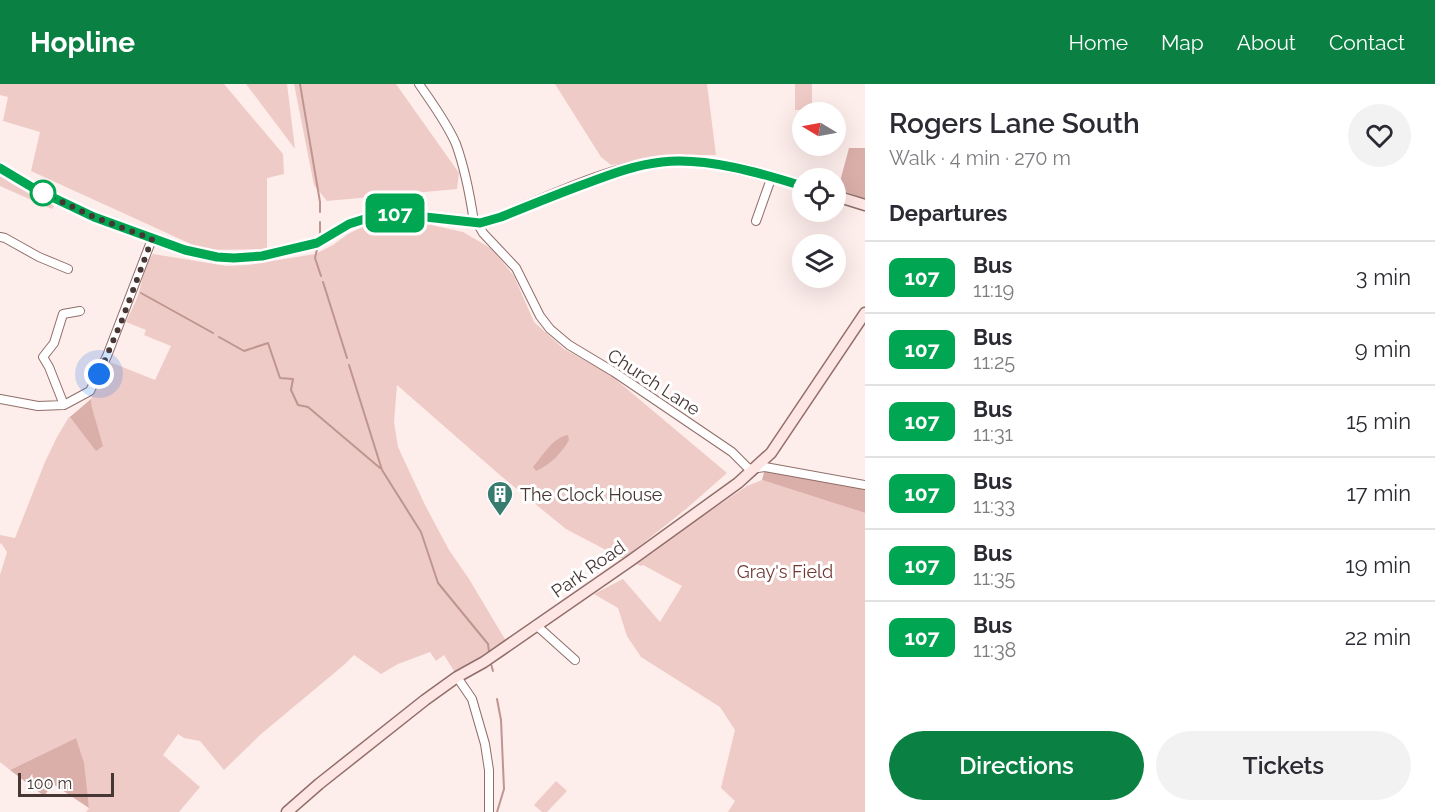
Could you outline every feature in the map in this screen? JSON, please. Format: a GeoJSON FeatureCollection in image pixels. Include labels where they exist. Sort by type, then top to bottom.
{"type":"FeatureCollection","features":[{"type":"Feature","properties":{"kind":"main road"},"geometry":{"type":"LineString","coordinates":[[0,168],[35,189],[94,217],[198,254],[234,258],[262,256],[317,243],[349,224],[389,213],[477,222],[501,217],[628,168],[663,162],[687,161],[727,166],[792,183]]}},
{"type":"Feature","properties":{"kind":"main road"},"geometry":{"type":"LineString","coordinates":[[846,199],[865,205]]}},
{"type":"Feature","properties":{"kind":"main road","name":"Park Road"},"geometry":{"type":"LineString","coordinates":[[287,812],[425,700],[457,677],[484,662],[738,483],[771,453],[865,313]]}},
{"type":"Feature","properties":{"kind":"street"},"geometry":{"type":"LineString","coordinates":[[419,84],[438,111],[455,143],[477,222]]}},
{"type":"Feature","properties":{"kind":"street"},"geometry":{"type":"LineString","coordinates":[[756,221],[772,176]]}},
{"type":"Feature","properties":{"kind":"street","name":"Church Lane"},"geometry":{"type":"LineString","coordinates":[[477,222],[483,233],[516,268],[540,316],[550,329],[569,345],[614,372],[732,452],[749,469],[754,469]]}},
{"type":"Feature","properties":{"kind":"street"},"geometry":{"type":"LineString","coordinates":[[0,237],[68,269]]}},
{"type":"Feature","properties":{"kind":"street"},"geometry":{"type":"LineString","coordinates":[[0,399],[38,406],[64,405],[90,391],[107,356],[152,239]]}},
{"type":"Feature","properties":{"kind":"street"},"geometry":{"type":"LineString","coordinates":[[64,405],[50,367],[42,357],[54,343],[63,314],[80,311]]}},
{"type":"Feature","properties":{"kind":"street"},"geometry":{"type":"LineString","coordinates":[[754,469],[765,467],[865,485]]}},
{"type":"Feature","properties":{"kind":"street"},"geometry":{"type":"LineString","coordinates":[[536,624],[575,660]]}},
{"type":"Feature","properties":{"kind":"street"},"geometry":{"type":"LineString","coordinates":[[457,677],[472,699],[485,744],[489,770],[489,812]]}},
{"type":"Feature","properties":{"kind":"green space"},"geometry":{"type":"Polygon","coordinates":[[[0,84],[224,84],[283,154],[284,174],[267,178],[267,249],[204,250],[31,171],[40,132],[3,121],[8,97],[0,95],[0,84]]]}},
{"type":"Feature","properties":{"kind":"green space"},"geometry":{"type":"Polygon","coordinates":[[[246,84],[287,84],[295,149],[246,84]]]}},
{"type":"Feature","properties":{"kind":"green space"},"geometry":{"type":"Polygon","coordinates":[[[294,84],[396,84],[459,173],[457,189],[327,201],[314,185],[294,84]]]}},
{"type":"Feature","properties":{"kind":"green space"},"geometry":{"type":"Polygon","coordinates":[[[555,84],[707,84],[716,155],[688,155],[611,165],[601,157],[555,84]]]}},
{"type":"Feature","properties":{"kind":"green space"},"geometry":{"type":"Polygon","coordinates":[[[795,84],[812,84],[812,102],[795,102],[795,84]]]}},
{"type":"Feature","properties":{"kind":"green space"},"geometry":{"type":"Polygon","coordinates":[[[0,175],[14,185],[55,205],[52,209],[0,186],[0,175]]]}},
{"type":"Feature","properties":{"kind":"green space"},"geometry":{"type":"Polygon","coordinates":[[[422,223],[463,232],[492,249],[514,276],[534,322],[564,349],[608,373],[727,473],[623,559],[566,529],[501,476],[397,385],[394,422],[398,447],[449,550],[506,641],[456,674],[444,655],[436,661],[430,652],[398,664],[381,674],[354,655],[260,735],[224,770],[200,741],[184,738],[178,734],[163,755],[200,787],[179,812],[86,812],[89,808],[76,738],[10,770],[0,762],[0,575],[7,552],[1,543],[0,545],[0,535],[15,538],[57,437],[69,417],[92,408],[91,399],[110,362],[155,380],[171,346],[144,335],[146,330],[126,322],[140,290],[150,258],[153,254],[227,266],[248,265],[315,254],[366,225],[422,223]]]}},
{"type":"Feature","properties":{"kind":"green space","name":"Gray's Field"},"geometry":{"type":"Polygon","coordinates":[[[762,480],[865,513],[865,812],[728,812],[735,801],[721,788],[735,730],[720,707],[641,657],[627,636],[618,608],[594,594],[623,579],[660,622],[682,586],[643,565],[634,563],[747,486],[762,480]]]}},
{"type":"Feature","properties":{"kind":"green space"},"geometry":{"type":"Polygon","coordinates":[[[556,781],[567,791],[547,812],[542,812],[534,805],[556,781]]]}},
{"type":"Feature","properties":{"kind":"shaded area"},"geometry":{"type":"Polygon","coordinates":[[[849,148],[865,148],[865,199],[846,192],[846,168],[844,168],[849,148]]]}},
{"type":"Feature","properties":{"kind":"shaded area"},"geometry":{"type":"Polygon","coordinates":[[[91,399],[103,446],[96,451],[70,417],[91,399]]]}},
{"type":"Feature","properties":{"kind":"shaded area"},"geometry":{"type":"Polygon","coordinates":[[[568,435],[569,440],[559,454],[536,471],[533,467],[548,448],[557,439],[568,435]]]}},
{"type":"Feature","properties":{"kind":"shaded area"},"geometry":{"type":"Polygon","coordinates":[[[765,469],[865,489],[865,513],[762,480],[765,469]]]}},
{"type":"Feature","properties":{"kind":"shaded area"},"geometry":{"type":"Polygon","coordinates":[[[76,738],[84,763],[89,808],[53,784],[44,796],[10,770],[76,738]]]}},
{"type":"Feature","properties":{"kind":"waterway"},"geometry":{"type":"LineString","coordinates":[[300,84],[320,212]]}},
{"type":"Feature","properties":{"kind":"waterway"},"geometry":{"type":"LineString","coordinates":[[320,222],[320,235]]}},
{"type":"Feature","properties":{"kind":"waterway"},"geometry":{"type":"LineString","coordinates":[[317,249],[315,258],[321,276]]}},
{"type":"Feature","properties":{"kind":"waterway"},"geometry":{"type":"LineString","coordinates":[[323,282],[347,358]]}},
{"type":"Feature","properties":{"kind":"waterway"},"geometry":{"type":"LineString","coordinates":[[141,293],[213,333]]}},
{"type":"Feature","properties":{"kind":"waterway"},"geometry":{"type":"LineString","coordinates":[[219,337],[244,351],[268,343],[280,378],[293,379],[291,390],[298,405],[308,407],[380,468]]}},
{"type":"Feature","properties":{"kind":"waterway"},"geometry":{"type":"LineString","coordinates":[[349,365],[382,470],[421,532],[438,583],[488,644],[489,652]]}},
{"type":"Feature","properties":{"kind":"waterway"},"geometry":{"type":"LineString","coordinates":[[491,664],[493,671]]}},
{"type":"Feature","properties":{"kind":"waterway"},"geometry":{"type":"LineString","coordinates":[[497,699],[501,720],[504,789],[497,812]]}},
{"type":"Feature","properties":{"kind":"bus line","name":"107"},"geometry":{"type":"LineString","coordinates":[[0,168],[35,189],[94,217],[198,254],[234,258],[279,253],[317,243],[349,224],[389,213],[480,223],[628,168],[663,162],[687,161],[727,166],[792,183]]}},
{"type":"Feature","properties":{"kind":"place","name":"The Clock House"},"geometry":{"type":"Point","coordinates":[500,517]}},
{"type":"Feature","properties":{"kind":"route"},"geometry":{"type":"LineString","coordinates":[[43,193],[94,217],[152,239],[99,374]]}}]}
